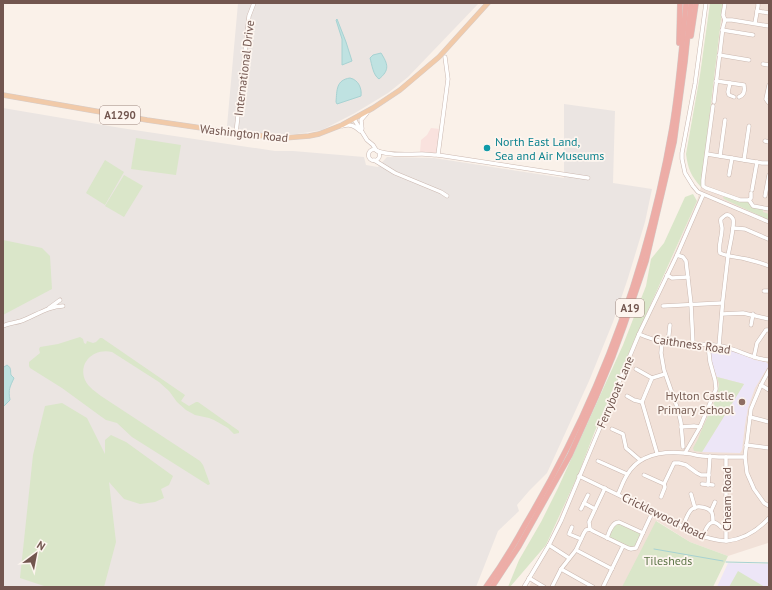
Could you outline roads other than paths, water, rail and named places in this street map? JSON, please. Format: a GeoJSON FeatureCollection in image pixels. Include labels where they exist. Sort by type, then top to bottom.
{"type":"FeatureCollection","features":[{"type":"Feature","properties":{"kind":"highway"},"geometry":{"type":"LineString","coordinates":[[676,102],[680,3]]}},
{"type":"Feature","properties":{"kind":"highway","name":"A19"},"geometry":{"type":"LineString","coordinates":[[486,587],[530,518],[566,452],[609,353],[650,228],[668,148],[676,102],[686,3]]}},
{"type":"Feature","properties":{"kind":"highway","name":"A19"},"geometry":{"type":"LineString","coordinates":[[492,587],[519,546],[570,455],[613,356],[646,261],[674,142],[691,3]]}},
{"type":"Feature","properties":{"kind":"highway"},"geometry":{"type":"LineString","coordinates":[[682,84],[687,64],[696,3]]}},
{"type":"Feature","properties":{"kind":"main road","name":"Washington Road"},"geometry":{"type":"LineString","coordinates":[[3,95],[236,134],[284,138],[297,138],[320,134],[354,119],[400,90],[439,57],[488,3]]}},
{"type":"Feature","properties":{"kind":"street","name":"International Drive"},"geometry":{"type":"LineString","coordinates":[[236,134],[249,16],[254,3]]}},
{"type":"Feature","properties":{"kind":"street"},"geometry":{"type":"LineString","coordinates":[[706,3],[695,84],[682,153],[685,173],[698,192],[703,195],[769,222]]}},
{"type":"Feature","properties":{"kind":"street"},"geometry":{"type":"LineString","coordinates":[[725,3],[725,20],[722,30],[714,104],[703,180],[706,188],[740,200],[749,200]]}},
{"type":"Feature","properties":{"kind":"street"},"geometry":{"type":"LineString","coordinates":[[755,24],[758,3]]}},
{"type":"Feature","properties":{"kind":"street"},"geometry":{"type":"LineString","coordinates":[[757,11],[769,13]]}},
{"type":"Feature","properties":{"kind":"street"},"geometry":{"type":"LineString","coordinates":[[725,20],[769,26]]}},
{"type":"Feature","properties":{"kind":"street"},"geometry":{"type":"LineString","coordinates":[[722,30],[753,35]]}},
{"type":"Feature","properties":{"kind":"street"},"geometry":{"type":"LineString","coordinates":[[719,55],[749,60]]}},
{"type":"Feature","properties":{"kind":"street"},"geometry":{"type":"LineString","coordinates":[[438,155],[448,79],[445,57]]}},
{"type":"Feature","properties":{"kind":"street"},"geometry":{"type":"LineString","coordinates":[[763,64],[769,65]]}},
{"type":"Feature","properties":{"kind":"street"},"geometry":{"type":"LineString","coordinates":[[716,81],[730,83],[744,85],[744,93],[737,97],[729,95],[728,92],[730,83]]}},
{"type":"Feature","properties":{"kind":"street"},"geometry":{"type":"LineString","coordinates":[[769,85],[766,98],[769,103]]}},
{"type":"Feature","properties":{"kind":"street"},"geometry":{"type":"LineString","coordinates":[[363,133],[362,120],[370,110]]}},
{"type":"Feature","properties":{"kind":"street"},"geometry":{"type":"LineString","coordinates":[[354,119],[367,140],[369,147],[369,158],[397,174],[442,192],[448,196]]}},
{"type":"Feature","properties":{"kind":"street"},"geometry":{"type":"LineString","coordinates":[[720,156],[725,120]]}},
{"type":"Feature","properties":{"kind":"street"},"geometry":{"type":"LineString","coordinates":[[336,128],[352,125],[363,133]]}},
{"type":"Feature","properties":{"kind":"street"},"geometry":{"type":"LineString","coordinates":[[744,160],[749,126]]}},
{"type":"Feature","properties":{"kind":"street"},"geometry":{"type":"LineString","coordinates":[[367,140],[377,150],[381,160],[388,168]]}},
{"type":"Feature","properties":{"kind":"street"},"geometry":{"type":"LineString","coordinates":[[369,153],[373,150],[377,150],[392,154],[438,155],[588,178]]}},
{"type":"Feature","properties":{"kind":"street"},"geometry":{"type":"LineString","coordinates":[[374,160],[384,153]]}},
{"type":"Feature","properties":{"kind":"street"},"geometry":{"type":"LineString","coordinates":[[707,154],[769,164]]}},
{"type":"Feature","properties":{"kind":"street"},"geometry":{"type":"LineString","coordinates":[[729,175],[732,158]]}},
{"type":"Feature","properties":{"kind":"street"},"geometry":{"type":"LineString","coordinates":[[749,200],[751,198],[757,162]]}},
{"type":"Feature","properties":{"kind":"street"},"geometry":{"type":"LineString","coordinates":[[765,196],[769,175]]}},
{"type":"Feature","properties":{"kind":"street","name":"Ferryboat Lane"},"geometry":{"type":"LineString","coordinates":[[524,587],[549,545],[561,521],[639,334],[703,195]]}},
{"type":"Feature","properties":{"kind":"street"},"geometry":{"type":"LineString","coordinates":[[749,200],[753,206],[769,209]]}},
{"type":"Feature","properties":{"kind":"street"},"geometry":{"type":"LineString","coordinates":[[719,346],[722,303],[728,256],[733,228],[733,219],[728,215],[724,216],[721,221],[720,253],[728,256],[769,266]]}},
{"type":"Feature","properties":{"kind":"street"},"geometry":{"type":"LineString","coordinates":[[733,228],[745,229],[768,239]]}},
{"type":"Feature","properties":{"kind":"street"},"geometry":{"type":"LineString","coordinates":[[677,254],[684,257],[686,261],[694,344]]}},
{"type":"Feature","properties":{"kind":"street"},"geometry":{"type":"LineString","coordinates":[[667,275],[672,278],[688,277]]}},
{"type":"Feature","properties":{"kind":"street"},"geometry":{"type":"LineString","coordinates":[[764,291],[769,291]]}},
{"type":"Feature","properties":{"kind":"street"},"geometry":{"type":"LineString","coordinates":[[45,310],[60,300]]}},
{"type":"Feature","properties":{"kind":"street"},"geometry":{"type":"LineString","coordinates":[[663,306],[722,303]]}},
{"type":"Feature","properties":{"kind":"street"},"geometry":{"type":"LineString","coordinates":[[3,326],[11,322],[20,321],[45,310],[63,306]]}},
{"type":"Feature","properties":{"kind":"street"},"geometry":{"type":"LineString","coordinates":[[722,314],[743,312],[769,318]]}},
{"type":"Feature","properties":{"kind":"street"},"geometry":{"type":"LineString","coordinates":[[751,325],[753,314]]}},
{"type":"Feature","properties":{"kind":"street"},"geometry":{"type":"LineString","coordinates":[[668,343],[670,325]]}},
{"type":"Feature","properties":{"kind":"street"},"geometry":{"type":"LineString","coordinates":[[754,357],[758,340],[766,330],[769,330]]}},
{"type":"Feature","properties":{"kind":"street","name":"Caithness Road"},"geometry":{"type":"LineString","coordinates":[[639,334],[650,339],[668,343],[719,346],[734,349],[760,359],[769,360]]}},
{"type":"Feature","properties":{"kind":"street"},"geometry":{"type":"LineString","coordinates":[[662,342],[662,360],[665,374],[678,410],[683,447]]}},
{"type":"Feature","properties":{"kind":"street"},"geometry":{"type":"LineString","coordinates":[[685,453],[700,427],[716,389],[708,345]]}},
{"type":"Feature","properties":{"kind":"street"},"geometry":{"type":"LineString","coordinates":[[636,368],[652,378],[665,374]]}},
{"type":"Feature","properties":{"kind":"street"},"geometry":{"type":"LineString","coordinates":[[769,370],[751,409],[745,457],[747,473],[754,489],[764,503],[769,506]]}},
{"type":"Feature","properties":{"kind":"street"},"geometry":{"type":"LineString","coordinates":[[652,378],[642,402],[657,453]]}},
{"type":"Feature","properties":{"kind":"street"},"geometry":{"type":"LineString","coordinates":[[761,385],[769,390]]}},
{"type":"Feature","properties":{"kind":"street"},"geometry":{"type":"LineString","coordinates":[[626,396],[642,402]]}},
{"type":"Feature","properties":{"kind":"street"},"geometry":{"type":"LineString","coordinates":[[750,417],[769,422]]}},
{"type":"Feature","properties":{"kind":"street"},"geometry":{"type":"LineString","coordinates":[[681,428],[694,426],[700,427]]}},
{"type":"Feature","properties":{"kind":"street"},"geometry":{"type":"LineString","coordinates":[[612,428],[623,434],[626,448],[640,460]]}},
{"type":"Feature","properties":{"kind":"street"},"geometry":{"type":"LineString","coordinates":[[746,445],[769,448]]}},
{"type":"Feature","properties":{"kind":"street"},"geometry":{"type":"LineString","coordinates":[[618,494],[627,474],[640,460],[650,455],[669,452],[710,456],[745,457]]}},
{"type":"Feature","properties":{"kind":"street"},"geometry":{"type":"LineString","coordinates":[[708,485],[710,456]]}},
{"type":"Feature","properties":{"kind":"street","name":"Cheam Road"},"geometry":{"type":"LineString","coordinates":[[726,457],[726,541]]}},
{"type":"Feature","properties":{"kind":"street"},"geometry":{"type":"LineString","coordinates":[[598,461],[627,474]]}},
{"type":"Feature","properties":{"kind":"street"},"geometry":{"type":"LineString","coordinates":[[660,498],[665,487],[664,484],[674,464],[679,463],[686,465],[701,475],[709,475]]}},
{"type":"Feature","properties":{"kind":"street","name":"Cricklewood Road"},"geometry":{"type":"LineString","coordinates":[[579,476],[653,511],[705,538],[726,541],[740,538],[752,533],[769,518]]}},
{"type":"Feature","properties":{"kind":"street"},"geometry":{"type":"LineString","coordinates":[[644,476],[664,484]]}},
{"type":"Feature","properties":{"kind":"street"},"geometry":{"type":"LineString","coordinates":[[702,484],[713,485]]}},
{"type":"Feature","properties":{"kind":"street"},"geometry":{"type":"LineString","coordinates":[[605,488],[589,522],[590,528],[623,546],[631,549],[636,548],[653,511]]}},
{"type":"Feature","properties":{"kind":"street"},"geometry":{"type":"LineString","coordinates":[[691,494],[695,508]]}},
{"type":"Feature","properties":{"kind":"street"},"geometry":{"type":"LineString","coordinates":[[581,509],[588,495]]}},
{"type":"Feature","properties":{"kind":"street"},"geometry":{"type":"LineString","coordinates":[[711,512],[715,502]]}},
{"type":"Feature","properties":{"kind":"street"},"geometry":{"type":"LineString","coordinates":[[584,503],[595,509]]}},
{"type":"Feature","properties":{"kind":"street"},"geometry":{"type":"LineString","coordinates":[[683,527],[690,511],[697,507],[708,509],[711,512],[713,522]]}},
{"type":"Feature","properties":{"kind":"street"},"geometry":{"type":"LineString","coordinates":[[607,538],[613,524],[617,522],[643,533]]}},
{"type":"Feature","properties":{"kind":"street"},"geometry":{"type":"LineString","coordinates":[[713,522],[721,527]]}},
{"type":"Feature","properties":{"kind":"street"},"geometry":{"type":"LineString","coordinates":[[705,531],[708,524],[713,522]]}},
{"type":"Feature","properties":{"kind":"street"},"geometry":{"type":"LineString","coordinates":[[572,527],[569,534],[581,539]]}},
{"type":"Feature","properties":{"kind":"street"},"geometry":{"type":"LineString","coordinates":[[552,587],[561,569],[576,550],[586,530],[590,528]]}},
{"type":"Feature","properties":{"kind":"street"},"geometry":{"type":"LineString","coordinates":[[549,545],[569,558]]}},
{"type":"Feature","properties":{"kind":"street"},"geometry":{"type":"LineString","coordinates":[[603,587],[623,546]]}},
{"type":"Feature","properties":{"kind":"street"},"geometry":{"type":"LineString","coordinates":[[576,550],[612,569]]}},
{"type":"Feature","properties":{"kind":"street"},"geometry":{"type":"LineString","coordinates":[[561,569],[593,587]]}},
{"type":"Feature","properties":{"kind":"street"},"geometry":{"type":"LineString","coordinates":[[529,578],[544,587]]}},
{"type":"Feature","properties":{"kind":"street"},"geometry":{"type":"LineString","coordinates":[[582,587],[584,583]]}},
{"type":"Feature","properties":{"kind":"water"},"geometry":{"type":"Polygon","coordinates":[[[337,19],[352,61],[342,65],[342,39],[336,20],[337,19]]]}},
{"type":"Feature","properties":{"kind":"water"},"geometry":{"type":"Polygon","coordinates":[[[381,53],[387,67],[383,76],[379,79],[374,72],[370,58],[373,55],[381,53]]]}},
{"type":"Feature","properties":{"kind":"water"},"geometry":{"type":"Polygon","coordinates":[[[350,78],[356,81],[359,85],[361,96],[337,104],[338,86],[345,79],[350,78]]]}},
{"type":"Feature","properties":{"kind":"water"},"geometry":{"type":"Polygon","coordinates":[[[3,365],[4,367],[7,365],[10,367],[11,375],[14,378],[9,393],[10,400],[3,407],[3,365]]]}},
{"type":"Feature","properties":{"kind":"waterway"},"geometry":{"type":"LineString","coordinates":[[654,549],[723,561]]}},
{"type":"Feature","properties":{"kind":"waterway"},"geometry":{"type":"LineString","coordinates":[[726,562],[769,563]]}},
{"type":"Feature","properties":{"kind":"place","name":"North East Land, Sea and Air Museums"},"geometry":{"type":"Point","coordinates":[487,148]}},
{"type":"Feature","properties":{"kind":"place","name":"Hylton Castle Primary School"},"geometry":{"type":"Point","coordinates":[742,402]}},
{"type":"Feature","properties":{"kind":"park label","name":"Tilesheds"},"geometry":{"type":"Point","coordinates":[668,560]}}]}
